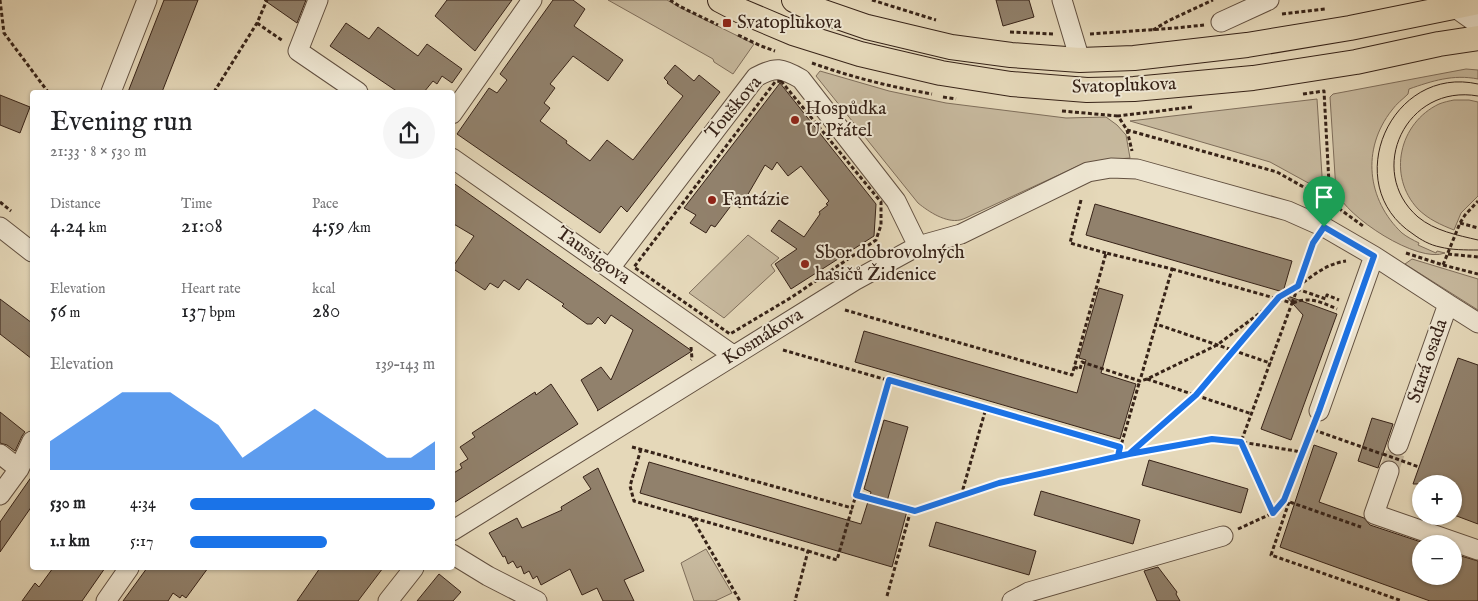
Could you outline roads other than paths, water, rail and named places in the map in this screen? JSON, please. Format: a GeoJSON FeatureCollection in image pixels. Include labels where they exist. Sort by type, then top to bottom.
{"type":"FeatureCollection","features":[{"type":"Feature","properties":{"kind":"main road","name":"Svatoplukova"},"geometry":{"type":"LineString","coordinates":[[720,0],[793,34],[860,54],[940,73],[1011,84],[1087,90],[1134,89],[1253,78],[1356,62],[1439,44],[1478,38]]}},
{"type":"Feature","properties":{"kind":"main road","name":"Svatoplukova"},"geometry":{"type":"LineString","coordinates":[[794,0],[867,27],[951,46],[1011,55],[1080,60],[1134,58],[1247,45],[1350,28],[1478,2]]}},
{"type":"Feature","properties":{"kind":"street"},"geometry":{"type":"LineString","coordinates":[[112,90],[147,0]]}},
{"type":"Feature","properties":{"kind":"street"},"geometry":{"type":"LineString","coordinates":[[318,0],[298,51],[355,90]]}},
{"type":"Feature","properties":{"kind":"street"},"geometry":{"type":"LineString","coordinates":[[455,110],[532,0]]}},
{"type":"Feature","properties":{"kind":"street"},"geometry":{"type":"LineString","coordinates":[[1062,0],[1080,60]]}},
{"type":"Feature","properties":{"kind":"street"},"geometry":{"type":"LineString","coordinates":[[1221,22],[1273,7]]}},
{"type":"Feature","properties":{"kind":"street"},"geometry":{"type":"LineString","coordinates":[[1454,7],[1478,24]]}},
{"type":"Feature","properties":{"kind":"street","name":"Touškova"},"geometry":{"type":"LineString","coordinates":[[610,268],[756,76],[769,69],[785,70],[801,79],[896,201],[918,246]]}},
{"type":"Feature","properties":{"kind":"street","name":"Taussigova"},"geometry":{"type":"LineString","coordinates":[[455,160],[734,355]]}},
{"type":"Feature","properties":{"kind":"street","name":"Kosmákova"},"geometry":{"type":"LineString","coordinates":[[455,529],[854,281],[918,246],[961,234],[1088,172],[1111,168],[1137,169],[1288,212]]}},
{"type":"Feature","properties":{"kind":"street","name":"Stará osada"},"geometry":{"type":"LineString","coordinates":[[1288,212],[1324,227],[1374,256],[1448,304],[1398,445]]}},
{"type":"Feature","properties":{"kind":"street"},"geometry":{"type":"LineString","coordinates":[[0,227],[30,250]]}},
{"type":"Feature","properties":{"kind":"street"},"geometry":{"type":"LineString","coordinates":[[1319,411],[1374,256]]}},
{"type":"Feature","properties":{"kind":"street"},"geometry":{"type":"LineString","coordinates":[[1448,304],[1478,323]]}},
{"type":"Feature","properties":{"kind":"street"},"geometry":{"type":"LineString","coordinates":[[0,495],[19,469],[30,445]]}},
{"type":"Feature","properties":{"kind":"street"},"geometry":{"type":"LineString","coordinates":[[0,454],[19,469]]}},
{"type":"Feature","properties":{"kind":"street"},"geometry":{"type":"LineString","coordinates":[[1389,471],[1374,514],[1478,550]]}},
{"type":"Feature","properties":{"kind":"street"},"geometry":{"type":"LineString","coordinates":[[1012,601],[1029,592],[1223,536]]}},
{"type":"Feature","properties":{"kind":"street"},"geometry":{"type":"LineString","coordinates":[[455,556],[488,576],[537,601]]}},
{"type":"Feature","properties":{"kind":"street"},"geometry":{"type":"LineString","coordinates":[[106,601],[128,570]]}},
{"type":"Feature","properties":{"kind":"street"},"geometry":{"type":"LineString","coordinates":[[388,601],[412,570]]}},
{"type":"Feature","properties":{"kind":"tunnel"},"geometry":{"type":"LineString","coordinates":[[1389,471],[1398,445]]}},
{"type":"Feature","properties":{"kind":"tram line"},"geometry":{"type":"LineString","coordinates":[[1478,84],[1447,83],[1421,92],[1399,110],[1385,133],[1378,160],[1379,187],[1391,213],[1413,234],[1436,246],[1478,250]]}},
{"type":"Feature","properties":{"kind":"tram line"},"geometry":{"type":"LineString","coordinates":[[1478,96],[1453,96],[1431,103],[1413,116],[1401,134],[1395,155],[1395,177],[1402,198],[1418,217],[1439,229],[1478,240]]}},
{"type":"Feature","properties":{"kind":"place","name":"Svatoplukova"},"geometry":{"type":"Point","coordinates":[727,23]}},
{"type":"Feature","properties":{"kind":"place","name":"Hospůdka U Přátel"},"geometry":{"type":"Point","coordinates":[795,120]}},
{"type":"Feature","properties":{"kind":"place","name":"Fantázie"},"geometry":{"type":"Point","coordinates":[712,200]}},
{"type":"Feature","properties":{"kind":"place","name":"Sbor dobrovolných hasičů Židenice"},"geometry":{"type":"Point","coordinates":[805,264]}}]}
